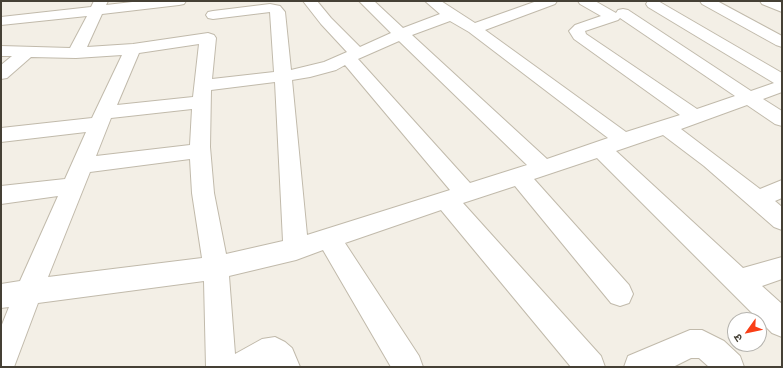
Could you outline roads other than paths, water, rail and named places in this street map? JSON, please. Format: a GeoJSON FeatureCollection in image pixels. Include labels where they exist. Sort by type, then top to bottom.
{"type":"FeatureCollection","features":[{"type":"Feature","properties":{"kind":"street"},"geometry":{"type":"LineString","coordinates":[[1,21],[99,6],[179,1]]}},
{"type":"Feature","properties":{"kind":"street"},"geometry":{"type":"LineString","coordinates":[[310,1],[353,56],[456,197],[590,367]]}},
{"type":"Feature","properties":{"kind":"street"},"geometry":{"type":"LineString","coordinates":[[366,1],[543,168]]}},
{"type":"Feature","properties":{"kind":"street"},"geometry":{"type":"LineString","coordinates":[[432,1],[474,29],[623,140]]}},
{"type":"Feature","properties":{"kind":"street"},"geometry":{"type":"LineString","coordinates":[[474,29],[550,1]]}},
{"type":"Feature","properties":{"kind":"street"},"geometry":{"type":"LineString","coordinates":[[585,1],[618,15],[782,120]]}},
{"type":"Feature","properties":{"kind":"street"},"geometry":{"type":"LineString","coordinates":[[707,1],[782,42]]}},
{"type":"Feature","properties":{"kind":"street"},"geometry":{"type":"LineString","coordinates":[[767,1],[782,8]]}},
{"type":"Feature","properties":{"kind":"street"},"geometry":{"type":"LineString","coordinates":[[695,117],[579,36],[576,31],[580,28],[618,15],[661,3],[782,80]]}},
{"type":"Feature","properties":{"kind":"street"},"geometry":{"type":"LineString","coordinates":[[76,53],[99,6]]}},
{"type":"Feature","properties":{"kind":"street"},"geometry":{"type":"LineString","coordinates":[[222,367],[216,268],[203,192],[200,151],[202,94],[208,38],[214,8],[270,8],[275,9],[278,12],[296,249]]}},
{"type":"Feature","properties":{"kind":"street"},"geometry":{"type":"LineString","coordinates":[[1,135],[101,119],[283,75],[304,73],[330,66],[401,34],[451,15]]}},
{"type":"Feature","properties":{"kind":"street"},"geometry":{"type":"LineString","coordinates":[[1,51],[26,53],[76,53],[133,49],[208,38]]}},
{"type":"Feature","properties":{"kind":"street"},"geometry":{"type":"LineString","coordinates":[[1,362],[101,119],[133,49]]}},
{"type":"Feature","properties":{"kind":"street"},"geometry":{"type":"LineString","coordinates":[[1,74],[26,53]]}},
{"type":"Feature","properties":{"kind":"street"},"geometry":{"type":"LineString","coordinates":[[1,296],[216,268],[296,249],[601,149],[623,140],[666,127],[782,86]]}},
{"type":"Feature","properties":{"kind":"street"},"geometry":{"type":"LineString","coordinates":[[666,127],[759,199],[782,220]]}},
{"type":"Feature","properties":{"kind":"street"},"geometry":{"type":"LineString","coordinates":[[601,149],[782,323]]}},
{"type":"Feature","properties":{"kind":"street"},"geometry":{"type":"LineString","coordinates":[[82,165],[200,151]]}},
{"type":"Feature","properties":{"kind":"street"},"geometry":{"type":"LineString","coordinates":[[519,176],[620,294]]}},
{"type":"Feature","properties":{"kind":"street"},"geometry":{"type":"LineString","coordinates":[[1,195],[73,186]]}},
{"type":"Feature","properties":{"kind":"street"},"geometry":{"type":"LineString","coordinates":[[759,199],[782,188]]}},
{"type":"Feature","properties":{"kind":"street"},"geometry":{"type":"LineString","coordinates":[[329,238],[408,367]]}},
{"type":"Feature","properties":{"kind":"street"},"geometry":{"type":"LineString","coordinates":[[738,281],[782,268]]}},
{"type":"Feature","properties":{"kind":"street"},"geometry":{"type":"LineString","coordinates":[[639,367],[690,344],[702,344],[714,351],[729,367]]}},
{"type":"Feature","properties":{"kind":"street"},"geometry":{"type":"LineString","coordinates":[[241,367],[262,354],[275,352],[282,358],[285,367]]}}]}
